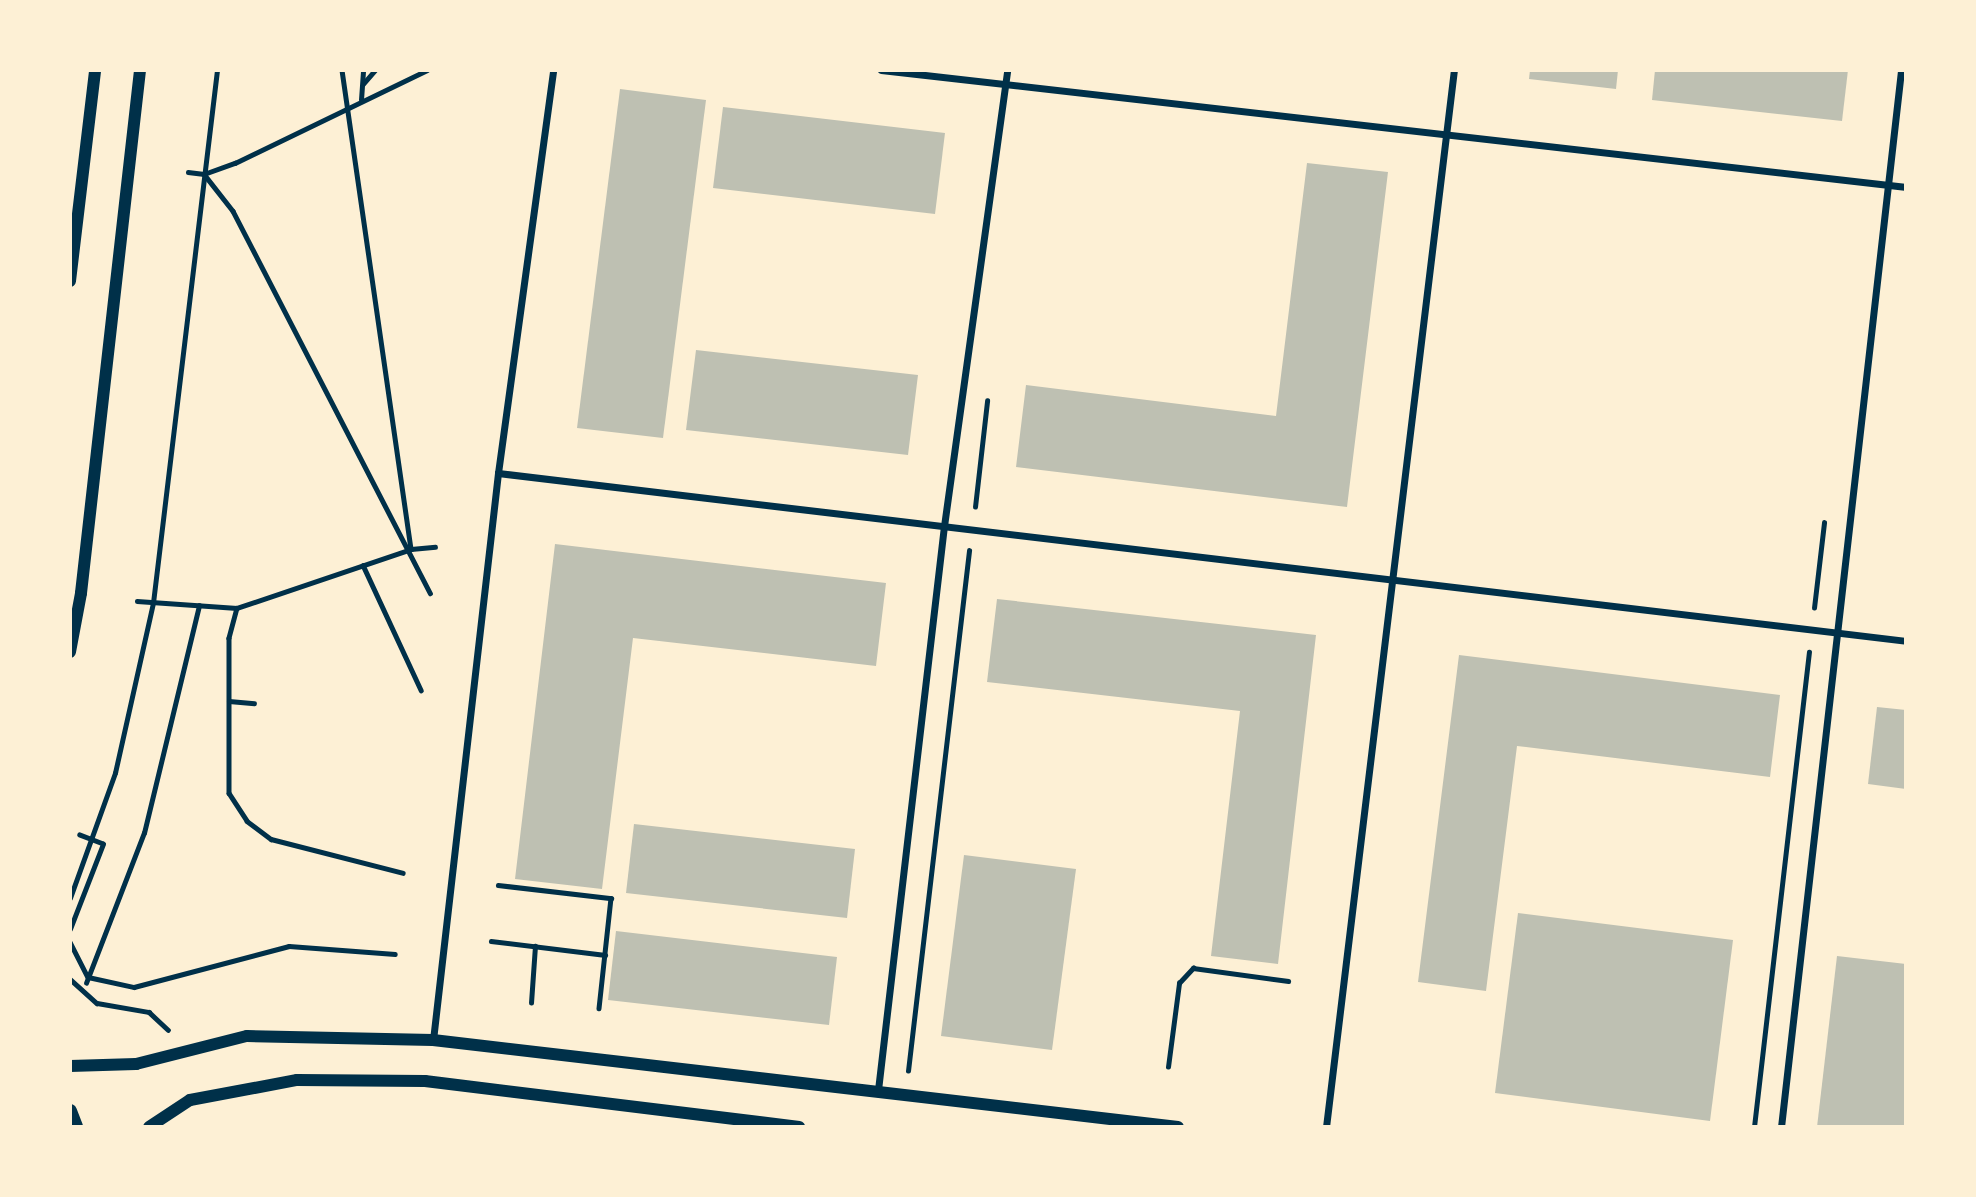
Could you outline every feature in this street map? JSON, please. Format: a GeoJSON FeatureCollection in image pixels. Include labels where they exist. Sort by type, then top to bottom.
{"type":"FeatureCollection","features":[{"type":"Feature","properties":{"kind":"main road"},"geometry":{"type":"LineString","coordinates":[[70,1111],[76,1127]]}},
{"type":"Feature","properties":{"kind":"street"},"geometry":{"type":"LineString","coordinates":[[70,281],[95,70]]}},
{"type":"Feature","properties":{"kind":"street"},"geometry":{"type":"LineString","coordinates":[[70,652],[81,593],[140,70]]}},
{"type":"Feature","properties":{"kind":"street"},"geometry":{"type":"LineString","coordinates":[[433,1040],[498,473],[552,70]]}},
{"type":"Feature","properties":{"kind":"street"},"geometry":{"type":"LineString","coordinates":[[881,70],[1906,187]]}},
{"type":"Feature","properties":{"kind":"street"},"geometry":{"type":"LineString","coordinates":[[878,1090],[944,526],[1007,70]]}},
{"type":"Feature","properties":{"kind":"street"},"geometry":{"type":"LineString","coordinates":[[1326,1127],[1389,581],[1454,70]]}},
{"type":"Feature","properties":{"kind":"street"},"geometry":{"type":"LineString","coordinates":[[1781,1127],[1901,70]]}},
{"type":"Feature","properties":{"kind":"street"},"geometry":{"type":"LineString","coordinates":[[498,473],[1906,641]]}},
{"type":"Feature","properties":{"kind":"street"},"geometry":{"type":"LineString","coordinates":[[70,1066],[136,1064],[247,1036],[433,1040],[905,1093],[1178,1127]]}},
{"type":"Feature","properties":{"kind":"street"},"geometry":{"type":"LineString","coordinates":[[149,1127],[190,1100],[296,1080],[425,1082],[799,1127]]}},
{"type":"Feature","properties":{"kind":"path"},"geometry":{"type":"LineString","coordinates":[[70,898],[118,761],[153,603],[216,70]]}},
{"type":"Feature","properties":{"kind":"path"},"geometry":{"type":"LineString","coordinates":[[342,70],[411,549]]}},
{"type":"Feature","properties":{"kind":"path"},"geometry":{"type":"LineString","coordinates":[[361,100],[363,70]]}},
{"type":"Feature","properties":{"kind":"path"},"geometry":{"type":"LineString","coordinates":[[362,85],[375,70]]}},
{"type":"Feature","properties":{"kind":"path"},"geometry":{"type":"LineString","coordinates":[[188,172],[204,174],[427,70]]}},
{"type":"Feature","properties":{"kind":"path"},"geometry":{"type":"LineString","coordinates":[[204,174],[233,211],[362,464],[411,549],[430,593]]}},
{"type":"Feature","properties":{"kind":"path"},"geometry":{"type":"LineString","coordinates":[[905,1093],[988,390]]}},
{"type":"Feature","properties":{"kind":"path"},"geometry":{"type":"LineString","coordinates":[[137,601],[237,608],[411,549],[435,547]]}},
{"type":"Feature","properties":{"kind":"path"},"geometry":{"type":"LineString","coordinates":[[363,565],[421,690]]}},
{"type":"Feature","properties":{"kind":"path"},"geometry":{"type":"LineString","coordinates":[[87,980],[144,833],[200,606]]}},
{"type":"Feature","properties":{"kind":"path"},"geometry":{"type":"LineString","coordinates":[[237,608],[229,638],[229,793],[247,821],[271,839],[403,873]]}},
{"type":"Feature","properties":{"kind":"path"},"geometry":{"type":"LineString","coordinates":[[229,702],[254,703]]}},
{"type":"Feature","properties":{"kind":"path"},"geometry":{"type":"LineString","coordinates":[[70,929],[103,844],[80,835]]}},
{"type":"Feature","properties":{"kind":"path"},"geometry":{"type":"LineString","coordinates":[[498,885],[611,898],[599,1008]]}},
{"type":"Feature","properties":{"kind":"path"},"geometry":{"type":"LineString","coordinates":[[491,941],[605,955]]}},
{"type":"Feature","properties":{"kind":"path"},"geometry":{"type":"LineString","coordinates":[[70,942],[87,980]]}},
{"type":"Feature","properties":{"kind":"path"},"geometry":{"type":"LineString","coordinates":[[87,980],[135,987],[289,946],[395,954]]}},
{"type":"Feature","properties":{"kind":"path"},"geometry":{"type":"LineString","coordinates":[[531,1003],[535,946]]}},
{"type":"Feature","properties":{"kind":"path"},"geometry":{"type":"LineString","coordinates":[[1168,1067],[1179,983],[1193,968],[1288,981]]}},
{"type":"Feature","properties":{"kind":"building"},"geometry":{"type":"Polygon","coordinates":[[[1530,70],[1618,70],[1616,89],[1529,79],[1530,70]]]}},
{"type":"Feature","properties":{"kind":"building"},"geometry":{"type":"Polygon","coordinates":[[[1655,70],[1848,70],[1842,121],[1652,100],[1655,70]]]}},
{"type":"Feature","properties":{"kind":"building"},"geometry":{"type":"Polygon","coordinates":[[[620,89],[706,100],[663,438],[577,428],[620,89]]]}},
{"type":"Feature","properties":{"kind":"building"},"geometry":{"type":"Polygon","coordinates":[[[723,107],[945,133],[935,214],[713,188],[723,107]]]}},
{"type":"Feature","properties":{"kind":"building"},"geometry":{"type":"Polygon","coordinates":[[[1307,163],[1388,172],[1347,507],[1016,467],[1026,385],[1276,416],[1307,163]]]}},
{"type":"Feature","properties":{"kind":"building"},"geometry":{"type":"Polygon","coordinates":[[[696,350],[918,375],[908,455],[686,430],[696,350]]]}},
{"type":"Feature","properties":{"kind":"building"},"geometry":{"type":"Polygon","coordinates":[[[555,544],[886,583],[876,666],[633,638],[602,889],[515,879],[555,544]]]}},
{"type":"Feature","properties":{"kind":"building"},"geometry":{"type":"Polygon","coordinates":[[[997,599],[1316,635],[1278,964],[1211,956],[1240,711],[987,682],[997,599]]]}},
{"type":"Feature","properties":{"kind":"building"},"geometry":{"type":"Polygon","coordinates":[[[1459,655],[1780,695],[1770,777],[1517,746],[1486,991],[1418,982],[1459,655]]]}},
{"type":"Feature","properties":{"kind":"building"},"geometry":{"type":"Polygon","coordinates":[[[1877,707],[1906,710],[1906,789],[1868,784],[1877,707]]]}},
{"type":"Feature","properties":{"kind":"building"},"geometry":{"type":"Polygon","coordinates":[[[634,824],[855,849],[847,918],[626,893],[634,824]]]}},
{"type":"Feature","properties":{"kind":"building"},"geometry":{"type":"Polygon","coordinates":[[[964,855],[1076,869],[1052,1050],[941,1036],[964,855]]]}},
{"type":"Feature","properties":{"kind":"building"},"geometry":{"type":"Polygon","coordinates":[[[1518,913],[1733,940],[1710,1121],[1495,1093],[1518,913]]]}},
{"type":"Feature","properties":{"kind":"building"},"geometry":{"type":"Polygon","coordinates":[[[616,931],[837,957],[829,1025],[608,1000],[616,931]]]}},
{"type":"Feature","properties":{"kind":"building"},"geometry":{"type":"Polygon","coordinates":[[[1837,956],[1906,964],[1906,1127],[1817,1127],[1837,956]]]}}]}
